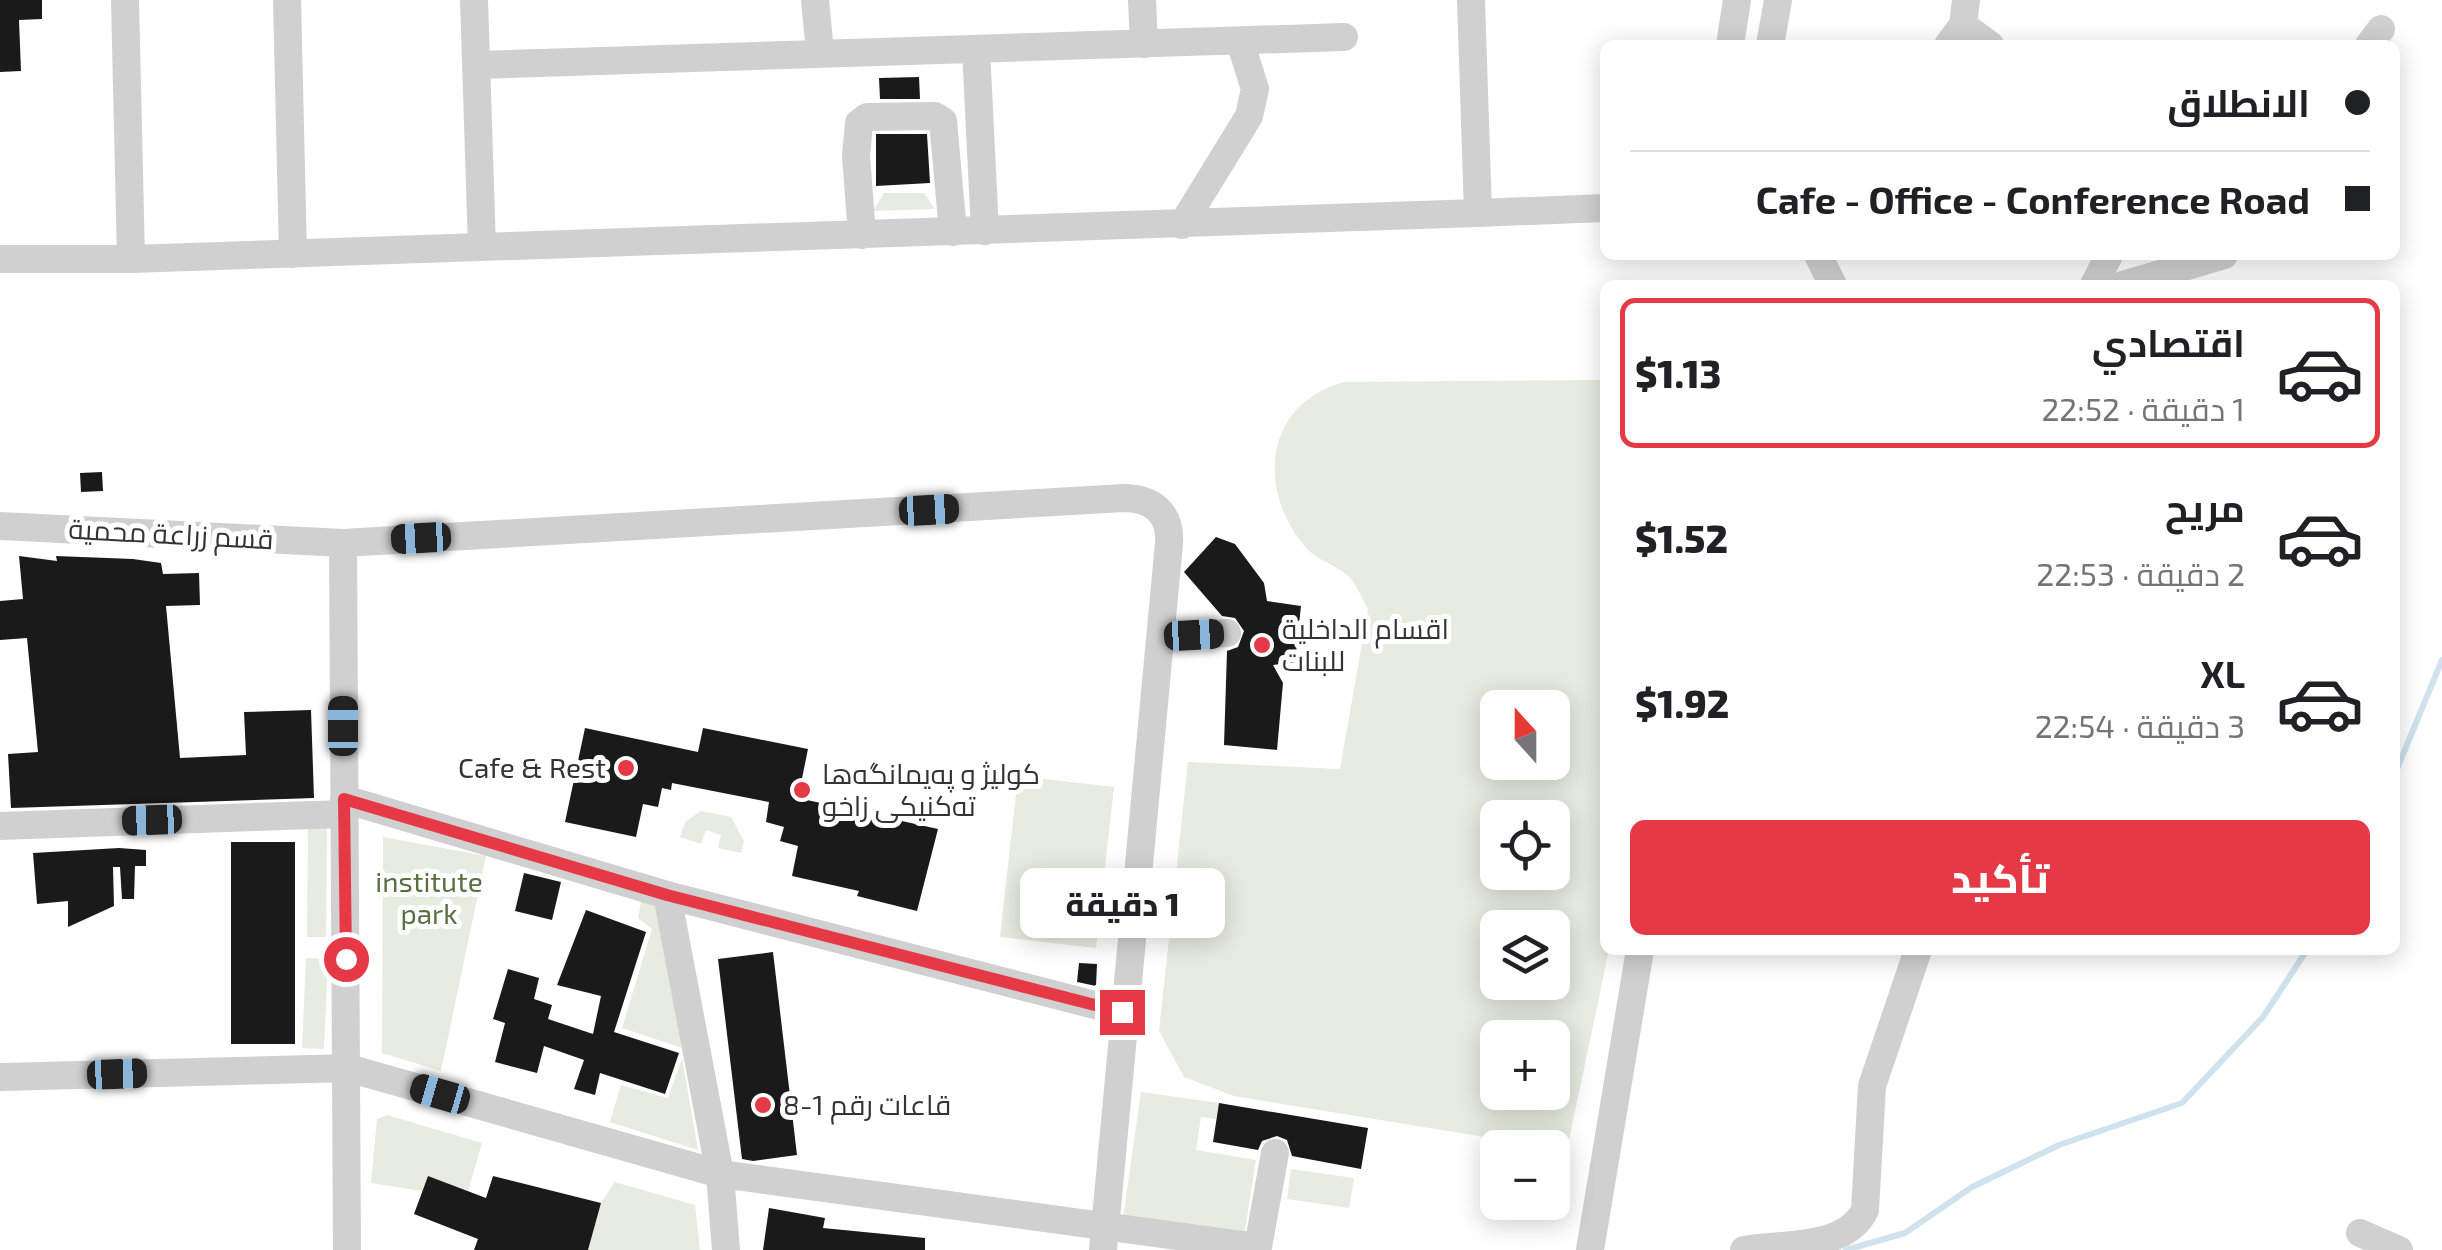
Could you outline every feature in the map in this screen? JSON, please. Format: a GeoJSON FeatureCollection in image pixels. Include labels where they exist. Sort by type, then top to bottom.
{"type":"FeatureCollection","features":[{"type":"Feature","properties":{"kind":"street"},"geometry":{"type":"LineString","coordinates":[[124,0],[131,259]]}},
{"type":"Feature","properties":{"kind":"street"},"geometry":{"type":"LineString","coordinates":[[287,0],[292,254]]}},
{"type":"Feature","properties":{"kind":"street"},"geometry":{"type":"LineString","coordinates":[[474,0],[482,247]]}},
{"type":"Feature","properties":{"kind":"street"},"geometry":{"type":"LineString","coordinates":[[815,0],[820,52]]}},
{"type":"Feature","properties":{"kind":"street"},"geometry":{"type":"LineString","coordinates":[[1142,0],[1144,44]]}},
{"type":"Feature","properties":{"kind":"street"},"geometry":{"type":"LineString","coordinates":[[1472,0],[1478,213]]}},
{"type":"Feature","properties":{"kind":"street"},"geometry":{"type":"LineString","coordinates":[[1731,40],[1737,0]]}},
{"type":"Feature","properties":{"kind":"street"},"geometry":{"type":"LineString","coordinates":[[1771,40],[1778,0]]}},
{"type":"Feature","properties":{"kind":"street"},"geometry":{"type":"LineString","coordinates":[[1959,23],[1983,40]]}},
{"type":"Feature","properties":{"kind":"street"},"geometry":{"type":"LineString","coordinates":[[477,65],[1344,38]]}},
{"type":"Feature","properties":{"kind":"street"},"geometry":{"type":"LineString","coordinates":[[1182,224],[1249,116],[1255,89],[1240,41]]}},
{"type":"Feature","properties":{"kind":"street"},"geometry":{"type":"LineString","coordinates":[[976,49],[985,231]]}},
{"type":"Feature","properties":{"kind":"street"},"geometry":{"type":"LineString","coordinates":[[862,235],[856,156],[859,122],[866,117],[935,116],[943,121],[953,232]]}},
{"type":"Feature","properties":{"kind":"street"},"geometry":{"type":"LineString","coordinates":[[0,259],[292,254],[1600,208]]}},
{"type":"Feature","properties":{"kind":"street"},"geometry":{"type":"LineString","coordinates":[[2140,280],[2207,260]]}},
{"type":"Feature","properties":{"kind":"street","name":"قسم زراعة محمية"},"geometry":{"type":"LineString","coordinates":[[0,526],[343,543],[1137,498],[1160,509],[1170,532],[1122,1012],[1104,1239]]}},
{"type":"Feature","properties":{"kind":"street"},"geometry":{"type":"LineString","coordinates":[[343,543],[347,1250]]}},
{"type":"Feature","properties":{"kind":"street"},"geometry":{"type":"LineString","coordinates":[[1161,638],[1227,633]]}},
{"type":"Feature","properties":{"kind":"street"},"geometry":{"type":"LineString","coordinates":[[0,826],[343,806],[667,895],[1122,1012]]}},
{"type":"Feature","properties":{"kind":"street"},"geometry":{"type":"LineString","coordinates":[[667,895],[720,1174],[726,1250]]}},
{"type":"Feature","properties":{"kind":"street"},"geometry":{"type":"LineString","coordinates":[[1590,1250],[1639,955]]}},
{"type":"Feature","properties":{"kind":"street"},"geometry":{"type":"LineString","coordinates":[[1744,1250],[1833,1239],[1860,1221],[1865,1210],[1872,1086],[1916,955]]}},
{"type":"Feature","properties":{"kind":"street"},"geometry":{"type":"LineString","coordinates":[[1,1077],[348,1068],[720,1174],[1104,1239],[1258,1247],[1275,1153]]}},
{"type":"Feature","properties":{"kind":"street"},"geometry":{"type":"LineString","coordinates":[[2360,1233],[2399,1250]]}},
{"type":"Feature","properties":{"kind":"green space"},"geometry":{"type":"Polygon","coordinates":[[[884,193],[924,193],[935,209],[873,211],[884,193]]]}},
{"type":"Feature","properties":{"kind":"green space"},"geometry":{"type":"Polygon","coordinates":[[[1600,380],[1600,955],[1608,955],[1570,1135],[1570,1130],[1480,1130],[1480,1136],[1234,1096],[1184,1077],[1159,1031],[1188,762],[1340,769],[1368,609],[1347,575],[1303,544],[1279,497],[1277,449],[1284,427],[1298,408],[1318,393],[1344,382],[1600,380]]]}},
{"type":"Feature","properties":{"kind":"green space"},"geometry":{"type":"Polygon","coordinates":[[[1018,776],[1114,787],[1096,948],[1000,937],[1018,776]]]}},
{"type":"Feature","properties":{"kind":"green space"},"geometry":{"type":"Polygon","coordinates":[[[701,811],[731,817],[744,841],[741,853],[718,848],[721,835],[706,830],[701,844],[680,837],[685,822],[701,811]]]}},
{"type":"Feature","properties":{"kind":"green space"},"geometry":{"type":"Polygon","coordinates":[[[308,827],[327,827],[326,937],[307,937],[308,827]]]}},
{"type":"Feature","properties":{"kind":"green space","name":"institute park"},"geometry":{"type":"Polygon","coordinates":[[[383,837],[486,856],[441,1071],[382,1053],[383,837]]]}},
{"type":"Feature","properties":{"kind":"green space"},"geometry":{"type":"Polygon","coordinates":[[[642,897],[663,903],[682,1048],[622,1028],[652,929],[638,918],[642,897]]]}},
{"type":"Feature","properties":{"kind":"green space"},"geometry":{"type":"Polygon","coordinates":[[[306,958],[328,959],[324,1049],[302,1048],[306,958]]]}},
{"type":"Feature","properties":{"kind":"green space"},"geometry":{"type":"Polygon","coordinates":[[[682,1058],[698,1150],[610,1122],[621,1085],[668,1098],[682,1058]]]}},
{"type":"Feature","properties":{"kind":"green space"},"geometry":{"type":"Polygon","coordinates":[[[1141,1092],[1219,1103],[1216,1119],[1201,1117],[1196,1150],[1256,1160],[1244,1236],[1123,1218],[1141,1092]]]}},
{"type":"Feature","properties":{"kind":"green space"},"geometry":{"type":"Polygon","coordinates":[[[387,1115],[482,1143],[468,1191],[428,1176],[422,1191],[371,1183],[377,1119],[387,1115]]]}},
{"type":"Feature","properties":{"kind":"green space"},"geometry":{"type":"Polygon","coordinates":[[[1291,1169],[1354,1178],[1349,1208],[1287,1199],[1291,1169]]]}},
{"type":"Feature","properties":{"kind":"green space"},"geometry":{"type":"Polygon","coordinates":[[[615,1182],[695,1205],[700,1250],[588,1250],[601,1203],[615,1182]]]}},
{"type":"Feature","properties":{"kind":"building"},"geometry":{"type":"Polygon","coordinates":[[[0,0],[42,0],[42,19],[19,20],[21,71],[0,72],[0,0]]]}},
{"type":"Feature","properties":{"kind":"building"},"geometry":{"type":"Polygon","coordinates":[[[919,77],[920,99],[880,99],[879,78],[919,77]]]}},
{"type":"Feature","properties":{"kind":"building"},"geometry":{"type":"Polygon","coordinates":[[[876,134],[927,134],[930,183],[876,186],[876,134]]]}},
{"type":"Feature","properties":{"kind":"building"},"geometry":{"type":"Polygon","coordinates":[[[102,472],[103,491],[81,492],[80,473],[102,472]]]}},
{"type":"Feature","properties":{"kind":"building","name":"اقسام الداخلیة للبنات"},"geometry":{"type":"Polygon","coordinates":[[[1216,537],[1235,544],[1264,583],[1267,601],[1301,606],[1295,662],[1273,665],[1283,683],[1277,750],[1224,745],[1227,651],[1238,647],[1244,631],[1235,618],[1222,616],[1184,572],[1216,537]]]}},
{"type":"Feature","properties":{"kind":"building"},"geometry":{"type":"Polygon","coordinates":[[[19,556],[57,561],[56,556],[133,559],[161,563],[163,574],[199,573],[200,605],[166,606],[180,758],[246,755],[244,712],[311,710],[314,798],[11,808],[8,754],[38,752],[27,638],[0,640],[0,601],[23,599],[19,556]]]}},
{"type":"Feature","properties":{"kind":"building"},"geometry":{"type":"Polygon","coordinates":[[[585,728],[698,752],[703,728],[808,749],[798,798],[938,829],[917,911],[857,896],[859,891],[792,876],[798,846],[780,841],[784,827],[766,822],[769,802],[672,783],[671,790],[662,788],[658,807],[643,804],[636,837],[565,822],[585,728]]]}},
{"type":"Feature","properties":{"kind":"building"},"geometry":{"type":"Polygon","coordinates":[[[231,842],[295,842],[295,1044],[231,1044],[231,842]]]}},
{"type":"Feature","properties":{"kind":"building"},"geometry":{"type":"Polygon","coordinates":[[[146,850],[146,866],[135,866],[134,899],[122,899],[120,867],[113,867],[114,906],[68,927],[68,901],[37,904],[33,853],[146,850]]]}},
{"type":"Feature","properties":{"kind":"building"},"geometry":{"type":"Polygon","coordinates":[[[524,873],[561,882],[552,920],[515,911],[524,873]]]}},
{"type":"Feature","properties":{"kind":"building"},"geometry":{"type":"Polygon","coordinates":[[[586,910],[646,932],[614,1032],[679,1053],[665,1094],[600,1073],[595,1095],[574,1089],[584,1060],[544,1046],[537,1073],[495,1062],[505,1023],[493,1019],[508,969],[539,978],[534,999],[552,1005],[548,1019],[593,1034],[601,996],[557,985],[586,910]]]}},
{"type":"Feature","properties":{"kind":"building","name":"قاعات رقم 1-8"},"geometry":{"type":"Polygon","coordinates":[[[773,952],[797,1155],[753,1161],[742,1159],[718,959],[773,952]]]}},
{"type":"Feature","properties":{"kind":"building"},"geometry":{"type":"Polygon","coordinates":[[[1079,963],[1097,964],[1096,986],[1077,982],[1079,963]]]}},
{"type":"Feature","properties":{"kind":"building"},"geometry":{"type":"Polygon","coordinates":[[[1219,1103],[1368,1128],[1361,1169],[1292,1156],[1287,1140],[1277,1136],[1262,1141],[1258,1150],[1213,1142],[1219,1103]]]}},
{"type":"Feature","properties":{"kind":"building"},"geometry":{"type":"Polygon","coordinates":[[[428,1176],[486,1198],[493,1176],[601,1203],[588,1250],[474,1250],[478,1239],[414,1214],[428,1176]]]}},
{"type":"Feature","properties":{"kind":"building"},"geometry":{"type":"Polygon","coordinates":[[[769,1208],[825,1218],[823,1228],[925,1238],[925,1250],[763,1250],[769,1208]]]}},
{"type":"Feature","properties":{"kind":"waterway"},"geometry":{"type":"LineString","coordinates":[[2400,762],[2442,660]]}},
{"type":"Feature","properties":{"kind":"waterway"},"geometry":{"type":"LineString","coordinates":[[1846,1250],[1905,1233],[1972,1187],[2059,1145],[2182,1103],[2263,1017],[2304,955]]}},
{"type":"Feature","properties":{"kind":"place","name":"اقسام الداخلیة للبنات"},"geometry":{"type":"Point","coordinates":[1262,645]}},
{"type":"Feature","properties":{"kind":"place","name":"Cafe & Rest"},"geometry":{"type":"Point","coordinates":[626,768]}},
{"type":"Feature","properties":{"kind":"place","name":"كوليژ و په‌يمانگه‌ها ته‌كنيكى زاخو"},"geometry":{"type":"Point","coordinates":[802,790]}},
{"type":"Feature","properties":{"kind":"place","name":"قاعات رقم 1-8"},"geometry":{"type":"Point","coordinates":[763,1105]}},
{"type":"Feature","properties":{"kind":"route"},"geometry":{"type":"LineString","coordinates":[[346,959],[344,799],[667,895],[1122,1012]]}}]}
